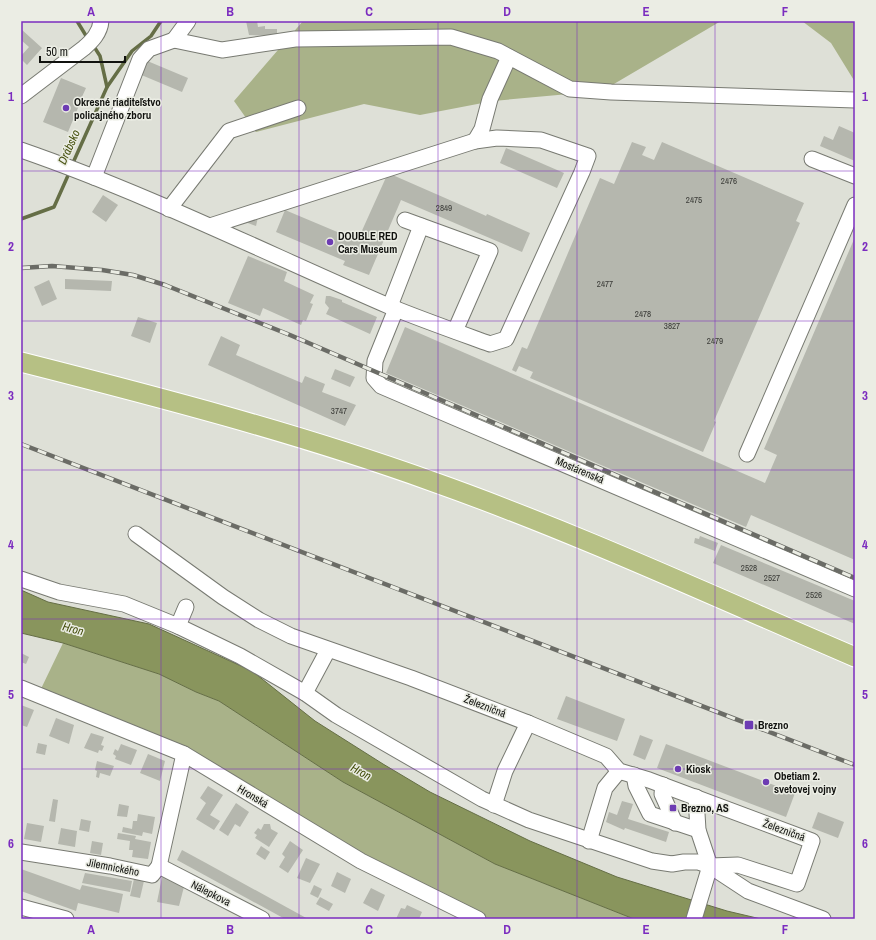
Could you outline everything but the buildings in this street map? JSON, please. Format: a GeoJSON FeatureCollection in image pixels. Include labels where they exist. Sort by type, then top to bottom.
{"type":"FeatureCollection","features":[{"type":"Feature","properties":{"kind":"main road"},"geometry":{"type":"LineString","coordinates":[[21,362],[133,390],[314,440],[434,481],[562,531],[855,657]]}},
{"type":"Feature","properties":{"kind":"street"},"geometry":{"type":"LineString","coordinates":[[21,96],[89,44],[100,27],[101,21]]}},
{"type":"Feature","properties":{"kind":"street"},"geometry":{"type":"LineString","coordinates":[[174,40],[188,21]]}},
{"type":"Feature","properties":{"kind":"street"},"geometry":{"type":"LineString","coordinates":[[94,177],[140,59],[149,49],[174,40],[222,50],[295,39],[451,37],[498,51],[570,89],[611,92],[855,100]]}},
{"type":"Feature","properties":{"kind":"street"},"geometry":{"type":"LineString","coordinates":[[475,141],[482,129],[490,99],[509,56]]}},
{"type":"Feature","properties":{"kind":"street"},"geometry":{"type":"LineString","coordinates":[[169,209],[229,131],[298,108]]}},
{"type":"Feature","properties":{"kind":"street"},"geometry":{"type":"LineString","coordinates":[[21,150],[60,163],[94,177],[210,226],[393,307],[490,344],[506,339],[588,156],[541,140],[498,138],[475,141],[210,226]]}},
{"type":"Feature","properties":{"kind":"street"},"geometry":{"type":"LineString","coordinates":[[812,159],[855,176]]}},
{"type":"Feature","properties":{"kind":"street"},"geometry":{"type":"LineString","coordinates":[[747,454],[855,205]]}},
{"type":"Feature","properties":{"kind":"street"},"geometry":{"type":"LineString","coordinates":[[405,220],[490,251],[456,331]]}},
{"type":"Feature","properties":{"kind":"street","name":"Mostárenská"},"geometry":{"type":"LineString","coordinates":[[421,226],[374,366],[374,378],[381,386],[855,589]]}},
{"type":"Feature","properties":{"kind":"street","name":"Železničná"},"geometry":{"type":"LineString","coordinates":[[136,534],[223,597],[259,620],[291,636],[411,678],[528,723],[606,756],[619,771],[663,785],[812,841],[797,884],[738,865],[710,866]]}},
{"type":"Feature","properties":{"kind":"street"},"geometry":{"type":"LineString","coordinates":[[21,579],[59,592],[124,604],[178,626],[240,656],[305,693],[336,715],[458,787],[494,805],[530,820],[665,864],[698,862],[710,866],[748,891],[824,919]]}},
{"type":"Feature","properties":{"kind":"street"},"geometry":{"type":"LineString","coordinates":[[178,626],[186,607]]}},
{"type":"Feature","properties":{"kind":"street"},"geometry":{"type":"LineString","coordinates":[[305,693],[328,650]]}},
{"type":"Feature","properties":{"kind":"street","name":"Hronská"},"geometry":{"type":"LineString","coordinates":[[21,688],[184,754],[360,860],[478,919]]}},
{"type":"Feature","properties":{"kind":"street"},"geometry":{"type":"LineString","coordinates":[[494,805],[504,771],[528,723]]}},
{"type":"Feature","properties":{"kind":"street"},"geometry":{"type":"LineString","coordinates":[[159,866],[184,754]]}},
{"type":"Feature","properties":{"kind":"street"},"geometry":{"type":"LineString","coordinates":[[589,840],[605,788],[619,771]]}},
{"type":"Feature","properties":{"kind":"street"},"geometry":{"type":"LineString","coordinates":[[634,775],[636,786],[650,814],[680,824]]}},
{"type":"Feature","properties":{"kind":"street"},"geometry":{"type":"LineString","coordinates":[[680,824],[675,800],[663,785],[649,790],[680,824],[710,866]]}},
{"type":"Feature","properties":{"kind":"street"},"geometry":{"type":"LineString","coordinates":[[680,824],[696,797]]}},
{"type":"Feature","properties":{"kind":"street","name":"Jilemnického"},"geometry":{"type":"LineString","coordinates":[[21,852],[152,874],[159,866]]}},
{"type":"Feature","properties":{"kind":"street","name":"Nálepkova"},"geometry":{"type":"LineString","coordinates":[[159,866],[262,919]]}},
{"type":"Feature","properties":{"kind":"street"},"geometry":{"type":"LineString","coordinates":[[694,919],[710,866]]}},
{"type":"Feature","properties":{"kind":"street"},"geometry":{"type":"LineString","coordinates":[[21,907],[66,919]]}},
{"type":"Feature","properties":{"kind":"shaded area"},"geometry":{"type":"Polygon","coordinates":[[[303,21],[721,21],[602,91],[493,101],[420,115],[364,104],[256,132],[234,101],[303,21]]]}},
{"type":"Feature","properties":{"kind":"shaded area"},"geometry":{"type":"Polygon","coordinates":[[[802,21],[855,21],[855,82],[831,43],[802,21]]]}},
{"type":"Feature","properties":{"kind":"shaded area"},"geometry":{"type":"Polygon","coordinates":[[[63,643],[159,674],[196,692],[219,701],[343,782],[495,864],[634,919],[478,919],[184,754],[38,695],[63,643]]]}},
{"type":"Feature","properties":{"kind":"water","name":"Hron"},"geometry":{"type":"Polygon","coordinates":[[[21,590],[48,602],[149,624],[252,671],[315,721],[383,764],[430,792],[530,841],[617,877],[727,911],[761,919],[634,919],[495,864],[343,782],[219,701],[196,692],[159,674],[63,643],[21,633],[21,590]]]}},
{"type":"Feature","properties":{"kind":"waterway","name":"Drábsko"},"geometry":{"type":"LineString","coordinates":[[77,21],[88,39]]}},
{"type":"Feature","properties":{"kind":"waterway"},"geometry":{"type":"LineString","coordinates":[[107,87],[132,51],[151,36],[161,21]]}},
{"type":"Feature","properties":{"kind":"waterway","name":"Drábsko"},"geometry":{"type":"LineString","coordinates":[[72,165],[107,87],[100,56],[93,45]]}},
{"type":"Feature","properties":{"kind":"waterway","name":"Drábsko"},"geometry":{"type":"LineString","coordinates":[[21,219],[54,207],[70,171]]}},
{"type":"Feature","properties":{"kind":"railway"},"geometry":{"type":"LineString","coordinates":[[21,268],[52,266],[102,270],[133,275],[165,285],[290,335],[855,578]]}},
{"type":"Feature","properties":{"kind":"railway"},"geometry":{"type":"LineString","coordinates":[[21,444],[855,765]]}},
{"type":"Feature","properties":{"kind":"place","name":"Okresné riaditeľstvo policajného zboru"},"geometry":{"type":"Point","coordinates":[66,108]}},
{"type":"Feature","properties":{"kind":"place","name":"DOUBLE RED Cars Museum"},"geometry":{"type":"Point","coordinates":[330,242]}},
{"type":"Feature","properties":{"kind":"place","name":"Brezno"},"geometry":{"type":"Point","coordinates":[749,725]}},
{"type":"Feature","properties":{"kind":"place","name":"Kiosk"},"geometry":{"type":"Point","coordinates":[678,769]}},
{"type":"Feature","properties":{"kind":"place","name":"Obetiam 2. svetovej vojny"},"geometry":{"type":"Point","coordinates":[766,782]}},
{"type":"Feature","properties":{"kind":"place","name":"Brezno, AS"},"geometry":{"type":"Point","coordinates":[673,808]}}]}
